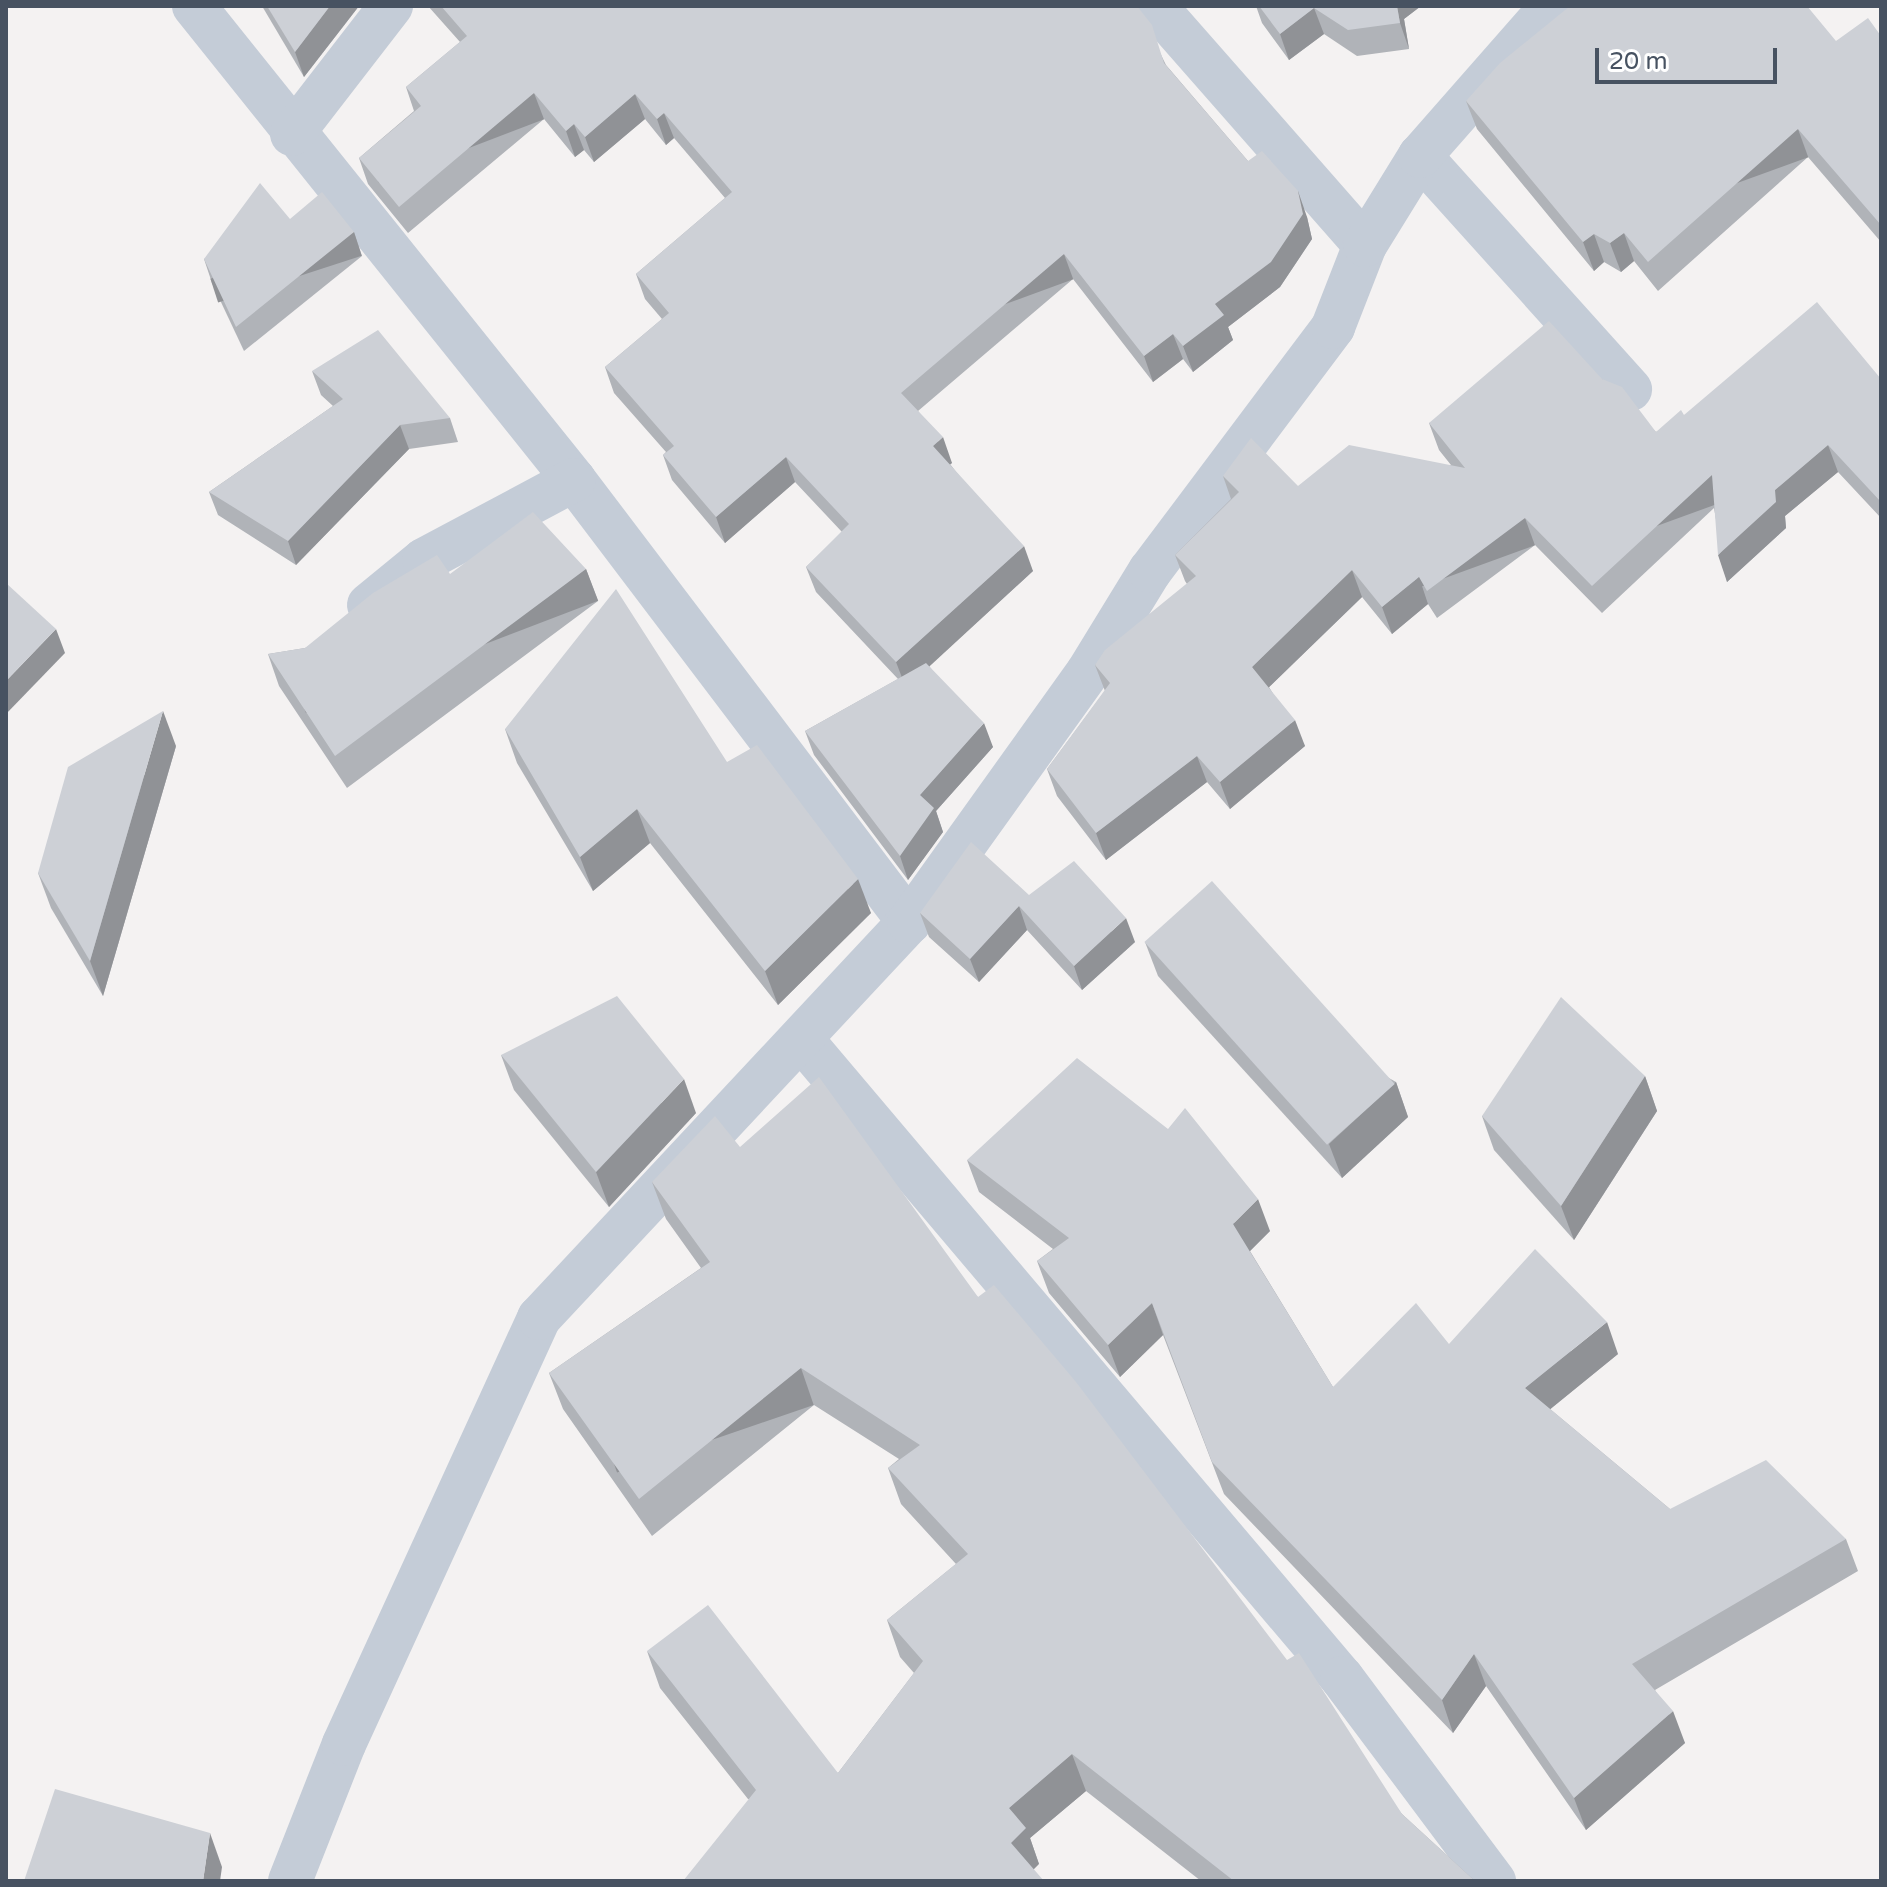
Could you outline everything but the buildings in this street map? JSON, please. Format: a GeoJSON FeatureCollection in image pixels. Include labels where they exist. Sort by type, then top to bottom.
{"type":"FeatureCollection","features":[{"type":"Feature","properties":{"kind":"street"},"geometry":{"type":"LineString","coordinates":[[194,6],[292,134],[574,480],[909,922]]}},
{"type":"Feature","properties":{"kind":"street"},"geometry":{"type":"LineString","coordinates":[[292,134],[391,6]]}},
{"type":"Feature","properties":{"kind":"street"},"geometry":{"type":"LineString","coordinates":[[1155,6],[1365,245]]}},
{"type":"Feature","properties":{"kind":"street"},"geometry":{"type":"LineString","coordinates":[[290,1881],[344,1744],[539,1318],[909,922],[1088,672],[1150,571],[1333,327],[1365,245],[1420,156],[1552,6]]}},
{"type":"Feature","properties":{"kind":"street"},"geometry":{"type":"LineString","coordinates":[[1420,156],[1630,389]]}},
{"type":"Feature","properties":{"kind":"street"},"geometry":{"type":"LineString","coordinates":[[337,631],[424,560],[574,480]]}},
{"type":"Feature","properties":{"kind":"street"},"geometry":{"type":"LineString","coordinates":[[802,1040],[1342,1678],[1494,1881]]}}]}
